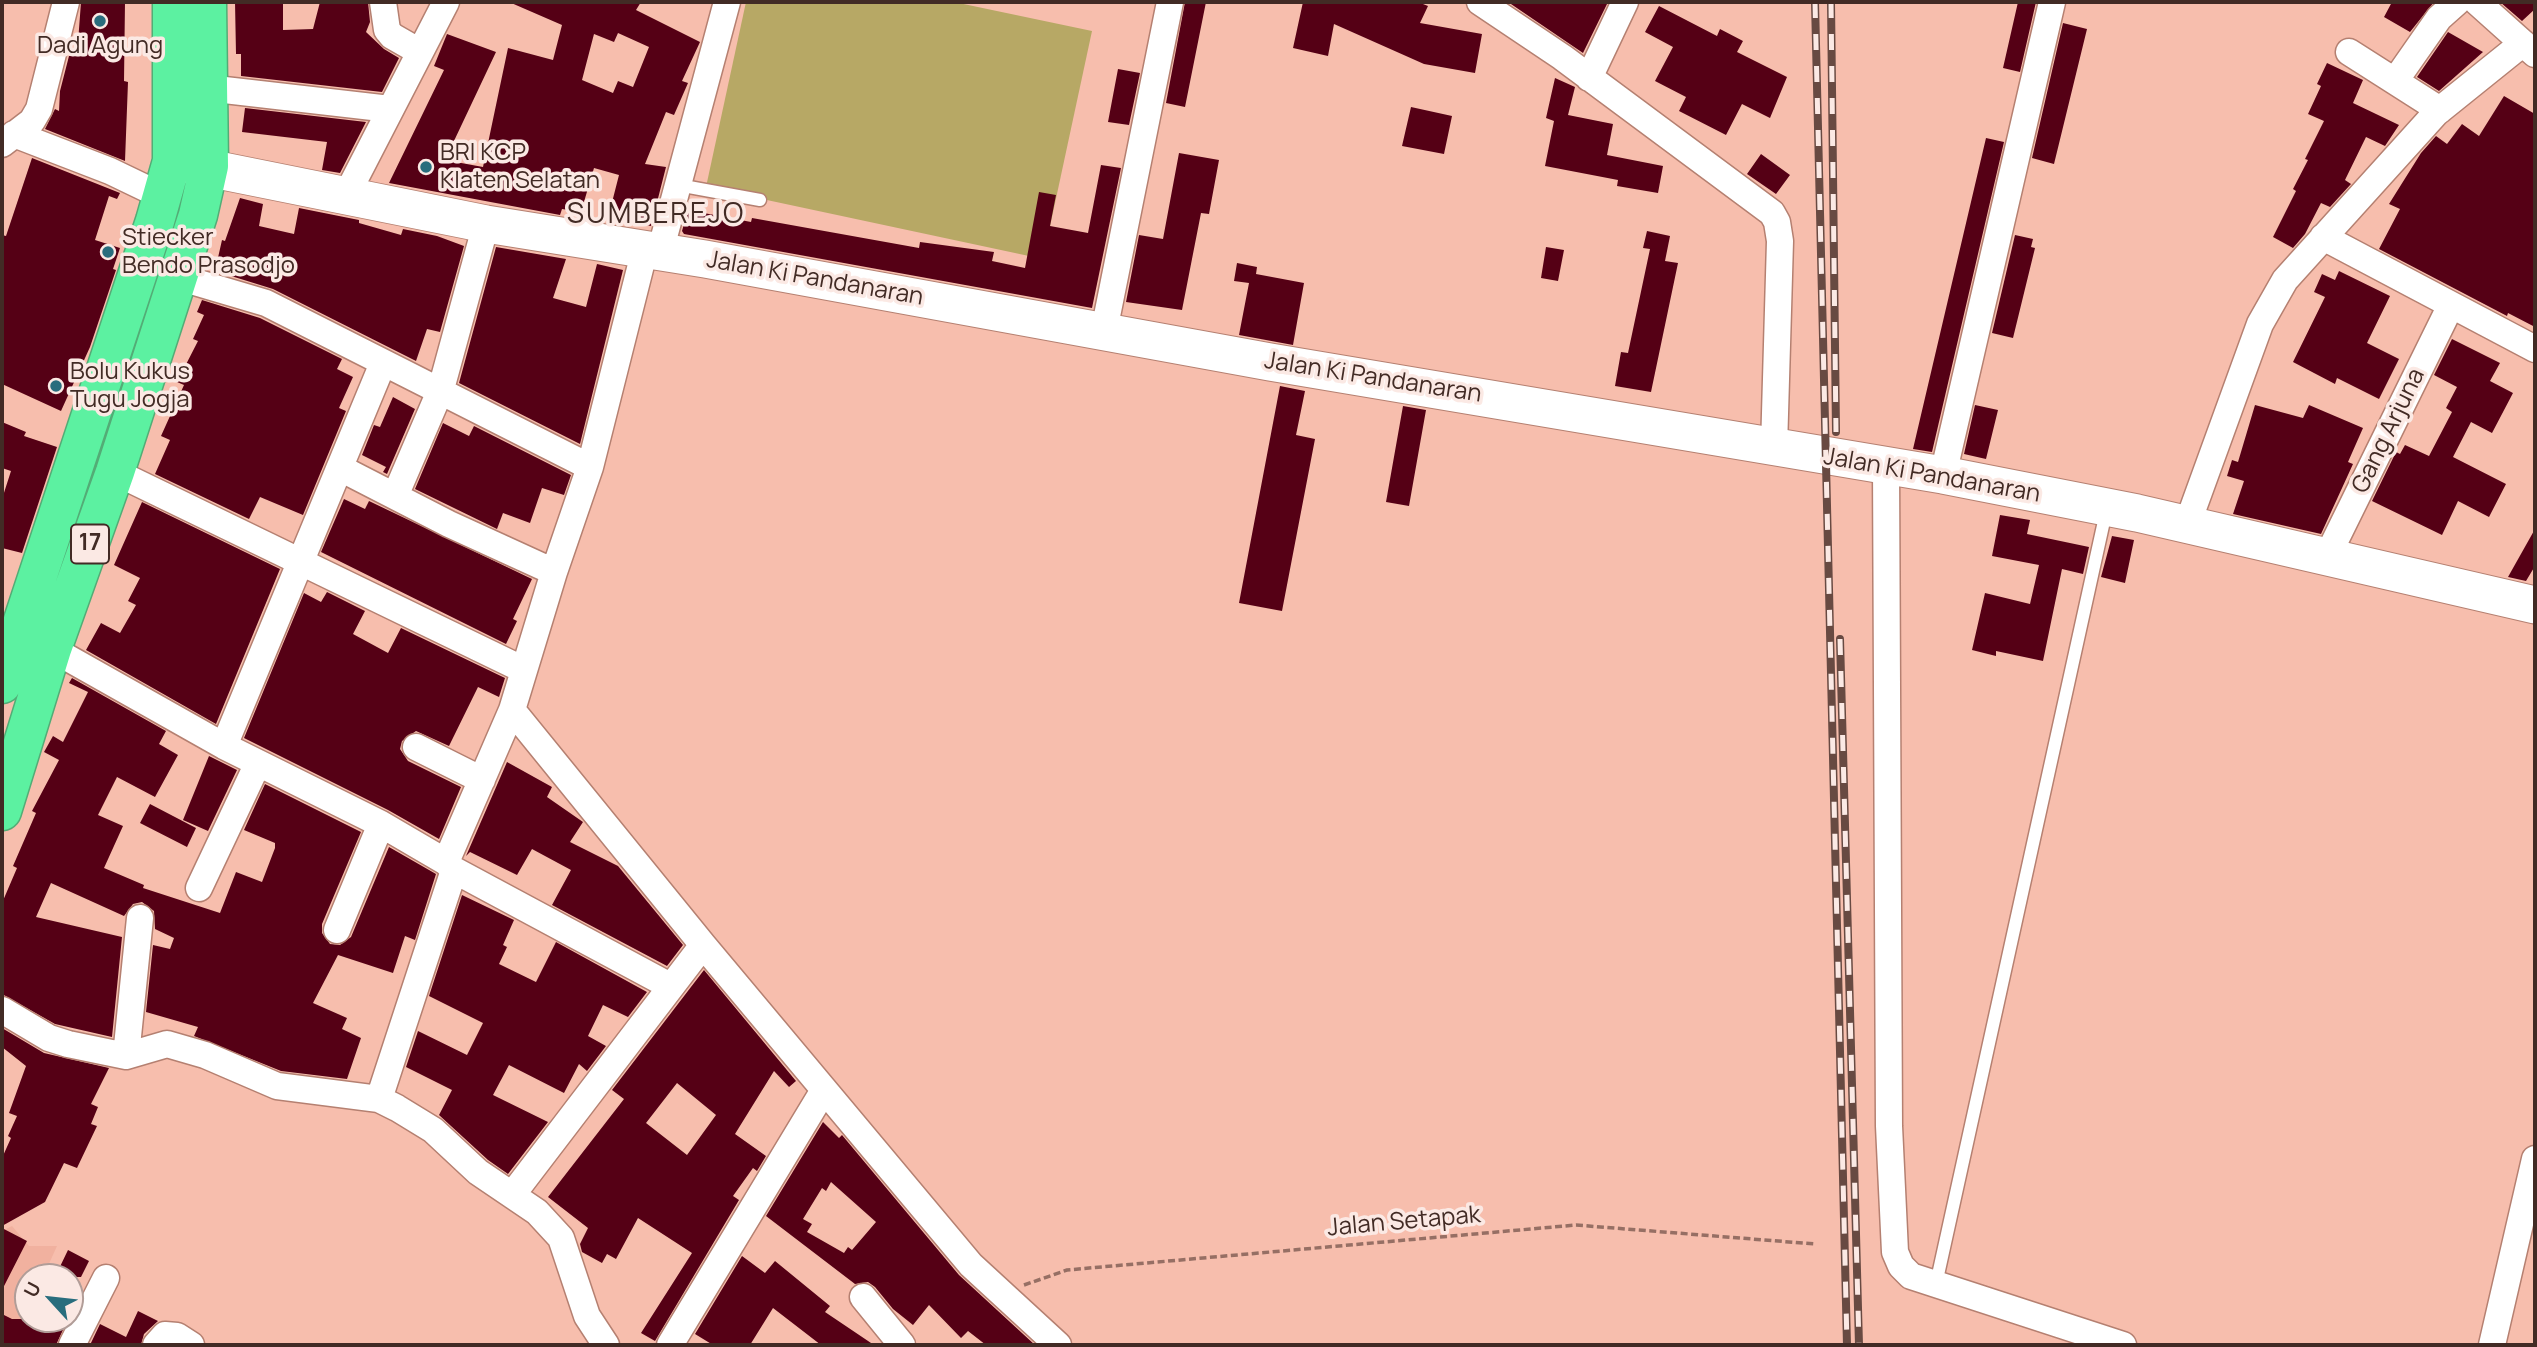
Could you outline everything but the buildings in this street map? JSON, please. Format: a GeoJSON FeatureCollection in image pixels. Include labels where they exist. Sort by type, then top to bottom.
{"type":"FeatureCollection","features":[{"type":"Feature","properties":{"kind":"highway","name":"17"},"geometry":{"type":"LineString","coordinates":[[2,811],[52,649],[115,472],[198,215],[181,174],[172,2]]}},
{"type":"Feature","properties":{"kind":"highway","name":"17"},"geometry":{"type":"LineString","coordinates":[[3,675],[181,174],[207,88],[206,2]]}},
{"type":"Feature","properties":{"kind":"main road","name":"Jalan Ki Pandanaran"},"geometry":{"type":"LineString","coordinates":[[181,174],[346,197],[486,224],[653,250],[1774,448],[1943,475],[2186,525],[2535,605]]}},
{"type":"Feature","properties":{"kind":"street"},"geometry":{"type":"LineString","coordinates":[[8,139],[32,121],[39,108],[66,2]]}},
{"type":"Feature","properties":{"kind":"street"},"geometry":{"type":"LineString","coordinates":[[383,2],[387,30],[392,36],[420,52]]}},
{"type":"Feature","properties":{"kind":"street"},"geometry":{"type":"LineString","coordinates":[[346,197],[446,2]]}},
{"type":"Feature","properties":{"kind":"street"},"geometry":{"type":"LineString","coordinates":[[379,1099],[450,866],[482,780],[513,710],[554,572],[590,467],[653,250],[678,185],[727,2]]}},
{"type":"Feature","properties":{"kind":"street"},"geometry":{"type":"LineString","coordinates":[[1104,331],[1170,2]]}},
{"type":"Feature","properties":{"kind":"street"},"geometry":{"type":"LineString","coordinates":[[1480,2],[1767,206],[1777,222],[1780,240],[1774,448]]}},
{"type":"Feature","properties":{"kind":"street"},"geometry":{"type":"LineString","coordinates":[[1588,78],[1625,2]]}},
{"type":"Feature","properties":{"kind":"street"},"geometry":{"type":"LineString","coordinates":[[1943,475],[2052,2]]}},
{"type":"Feature","properties":{"kind":"street"},"geometry":{"type":"LineString","coordinates":[[2395,81],[2439,18],[2457,2]]}},
{"type":"Feature","properties":{"kind":"street"},"geometry":{"type":"LineString","coordinates":[[2469,2],[2488,31],[2496,65]]}},
{"type":"Feature","properties":{"kind":"street"},"geometry":{"type":"LineString","coordinates":[[2186,525],[2260,324],[2285,280],[2440,110],[2496,65],[2529,49],[2477,2]]}},
{"type":"Feature","properties":{"kind":"street"},"geometry":{"type":"LineString","coordinates":[[2349,52],[2440,110]]}},
{"type":"Feature","properties":{"kind":"street"},"geometry":{"type":"LineString","coordinates":[[207,88],[390,109]]}},
{"type":"Feature","properties":{"kind":"street"},"geometry":{"type":"LineString","coordinates":[[8,139],[110,171],[181,174]]}},
{"type":"Feature","properties":{"kind":"street"},"geometry":{"type":"LineString","coordinates":[[395,496],[441,389],[486,224]]}},
{"type":"Feature","properties":{"kind":"street"},"geometry":{"type":"LineString","coordinates":[[2323,237],[2535,349]]}},
{"type":"Feature","properties":{"kind":"street"},"geometry":{"type":"LineString","coordinates":[[178,277],[266,303],[383,363],[441,389],[590,467]]}},
{"type":"Feature","properties":{"kind":"street","name":"Gang Arjuna"},"geometry":{"type":"LineString","coordinates":[[2326,557],[2451,305]]}},
{"type":"Feature","properties":{"kind":"street"},"geometry":{"type":"LineString","coordinates":[[224,746],[383,363]]}},
{"type":"Feature","properties":{"kind":"street"},"geometry":{"type":"LineString","coordinates":[[1886,466],[1887,959],[1895,1252],[1907,1273],[2123,1345]]}},
{"type":"Feature","properties":{"kind":"street"},"geometry":{"type":"LineString","coordinates":[[340,468],[554,572]]}},
{"type":"Feature","properties":{"kind":"street"},"geometry":{"type":"LineString","coordinates":[[115,472],[524,670]]}},
{"type":"Feature","properties":{"kind":"street"},"geometry":{"type":"LineString","coordinates":[[52,649],[224,746],[381,824],[450,866],[670,986]]}},
{"type":"Feature","properties":{"kind":"street"},"geometry":{"type":"LineString","coordinates":[[513,710],[703,944],[971,1265],[1058,1345]]}},
{"type":"Feature","properties":{"kind":"street"},"geometry":{"type":"LineString","coordinates":[[416,747],[482,780]]}},
{"type":"Feature","properties":{"kind":"street"},"geometry":{"type":"LineString","coordinates":[[199,888],[258,763]]}},
{"type":"Feature","properties":{"kind":"street"},"geometry":{"type":"LineString","coordinates":[[337,930],[381,824]]}},
{"type":"Feature","properties":{"kind":"street"},"geometry":{"type":"LineString","coordinates":[[126,1056],[141,918]]}},
{"type":"Feature","properties":{"kind":"street"},"geometry":{"type":"LineString","coordinates":[[512,1195],[703,944]]}},
{"type":"Feature","properties":{"kind":"street"},"geometry":{"type":"LineString","coordinates":[[2,1010],[49,1038],[126,1056],[167,1044],[216,1059],[277,1086],[379,1099],[433,1130],[478,1172],[537,1212],[561,1238],[587,1316],[606,1345]]}},
{"type":"Feature","properties":{"kind":"street"},"geometry":{"type":"LineString","coordinates":[[670,1345],[824,1090]]}},
{"type":"Feature","properties":{"kind":"street"},"geometry":{"type":"LineString","coordinates":[[2492,1345],[2535,1159]]}},
{"type":"Feature","properties":{"kind":"street"},"geometry":{"type":"LineString","coordinates":[[72,1345],[106,1278]]}},
{"type":"Feature","properties":{"kind":"street"},"geometry":{"type":"LineString","coordinates":[[863,1297],[902,1345]]}},
{"type":"Feature","properties":{"kind":"street"},"geometry":{"type":"LineString","coordinates":[[156,1345],[166,1335],[177,1336],[191,1345]]}},
{"type":"Feature","properties":{"kind":"lane"},"geometry":{"type":"LineString","coordinates":[[678,185],[760,200]]}},
{"type":"Feature","properties":{"kind":"lane"},"geometry":{"type":"LineString","coordinates":[[1936,1284],[2106,509]]}},
{"type":"Feature","properties":{"kind":"path","name":"Jalan Setapak"},"geometry":{"type":"LineString","coordinates":[[999,1293],[1067,1270],[1576,1225],[1815,1244]]}},
{"type":"Feature","properties":{"kind":"shaded area"},"geometry":{"type":"Polygon","coordinates":[[[746,2],[954,2],[1092,31],[1043,259],[706,187],[746,2]]]}},
{"type":"Feature","properties":{"kind":"shaded area"},"geometry":{"type":"Polygon","coordinates":[[[12,1226],[29,1246],[57,1246],[49,1263],[14,1263],[14,1333],[17,1333],[12,1345],[2,1345],[2,1231],[12,1226]]]}},
{"type":"Feature","properties":{"kind":"railway"},"geometry":{"type":"LineString","coordinates":[[1815,2],[1847,1345]]}},
{"type":"Feature","properties":{"kind":"railway"},"geometry":{"type":"LineString","coordinates":[[1831,2],[1836,432]]}},
{"type":"Feature","properties":{"kind":"railway"},"geometry":{"type":"LineString","coordinates":[[1840,639],[1859,1345]]}},
{"type":"Feature","properties":{"kind":"place","name":"Dadi Agung"},"geometry":{"type":"Point","coordinates":[100,21]}},
{"type":"Feature","properties":{"kind":"place","name":"BRI KCP Klaten Selatan"},"geometry":{"type":"Point","coordinates":[426,167]}},
{"type":"Feature","properties":{"kind":"place","name":"Stiecker Bendo Prasodjo"},"geometry":{"type":"Point","coordinates":[108,252]}},
{"type":"Feature","properties":{"kind":"place","name":"Bolu Kukus Tugu Jogja"},"geometry":{"type":"Point","coordinates":[56,386]}},
{"type":"Feature","properties":{"kind":"district","name":"SUMBEREJO"},"geometry":{"type":"Point","coordinates":[656,215]}}]}
